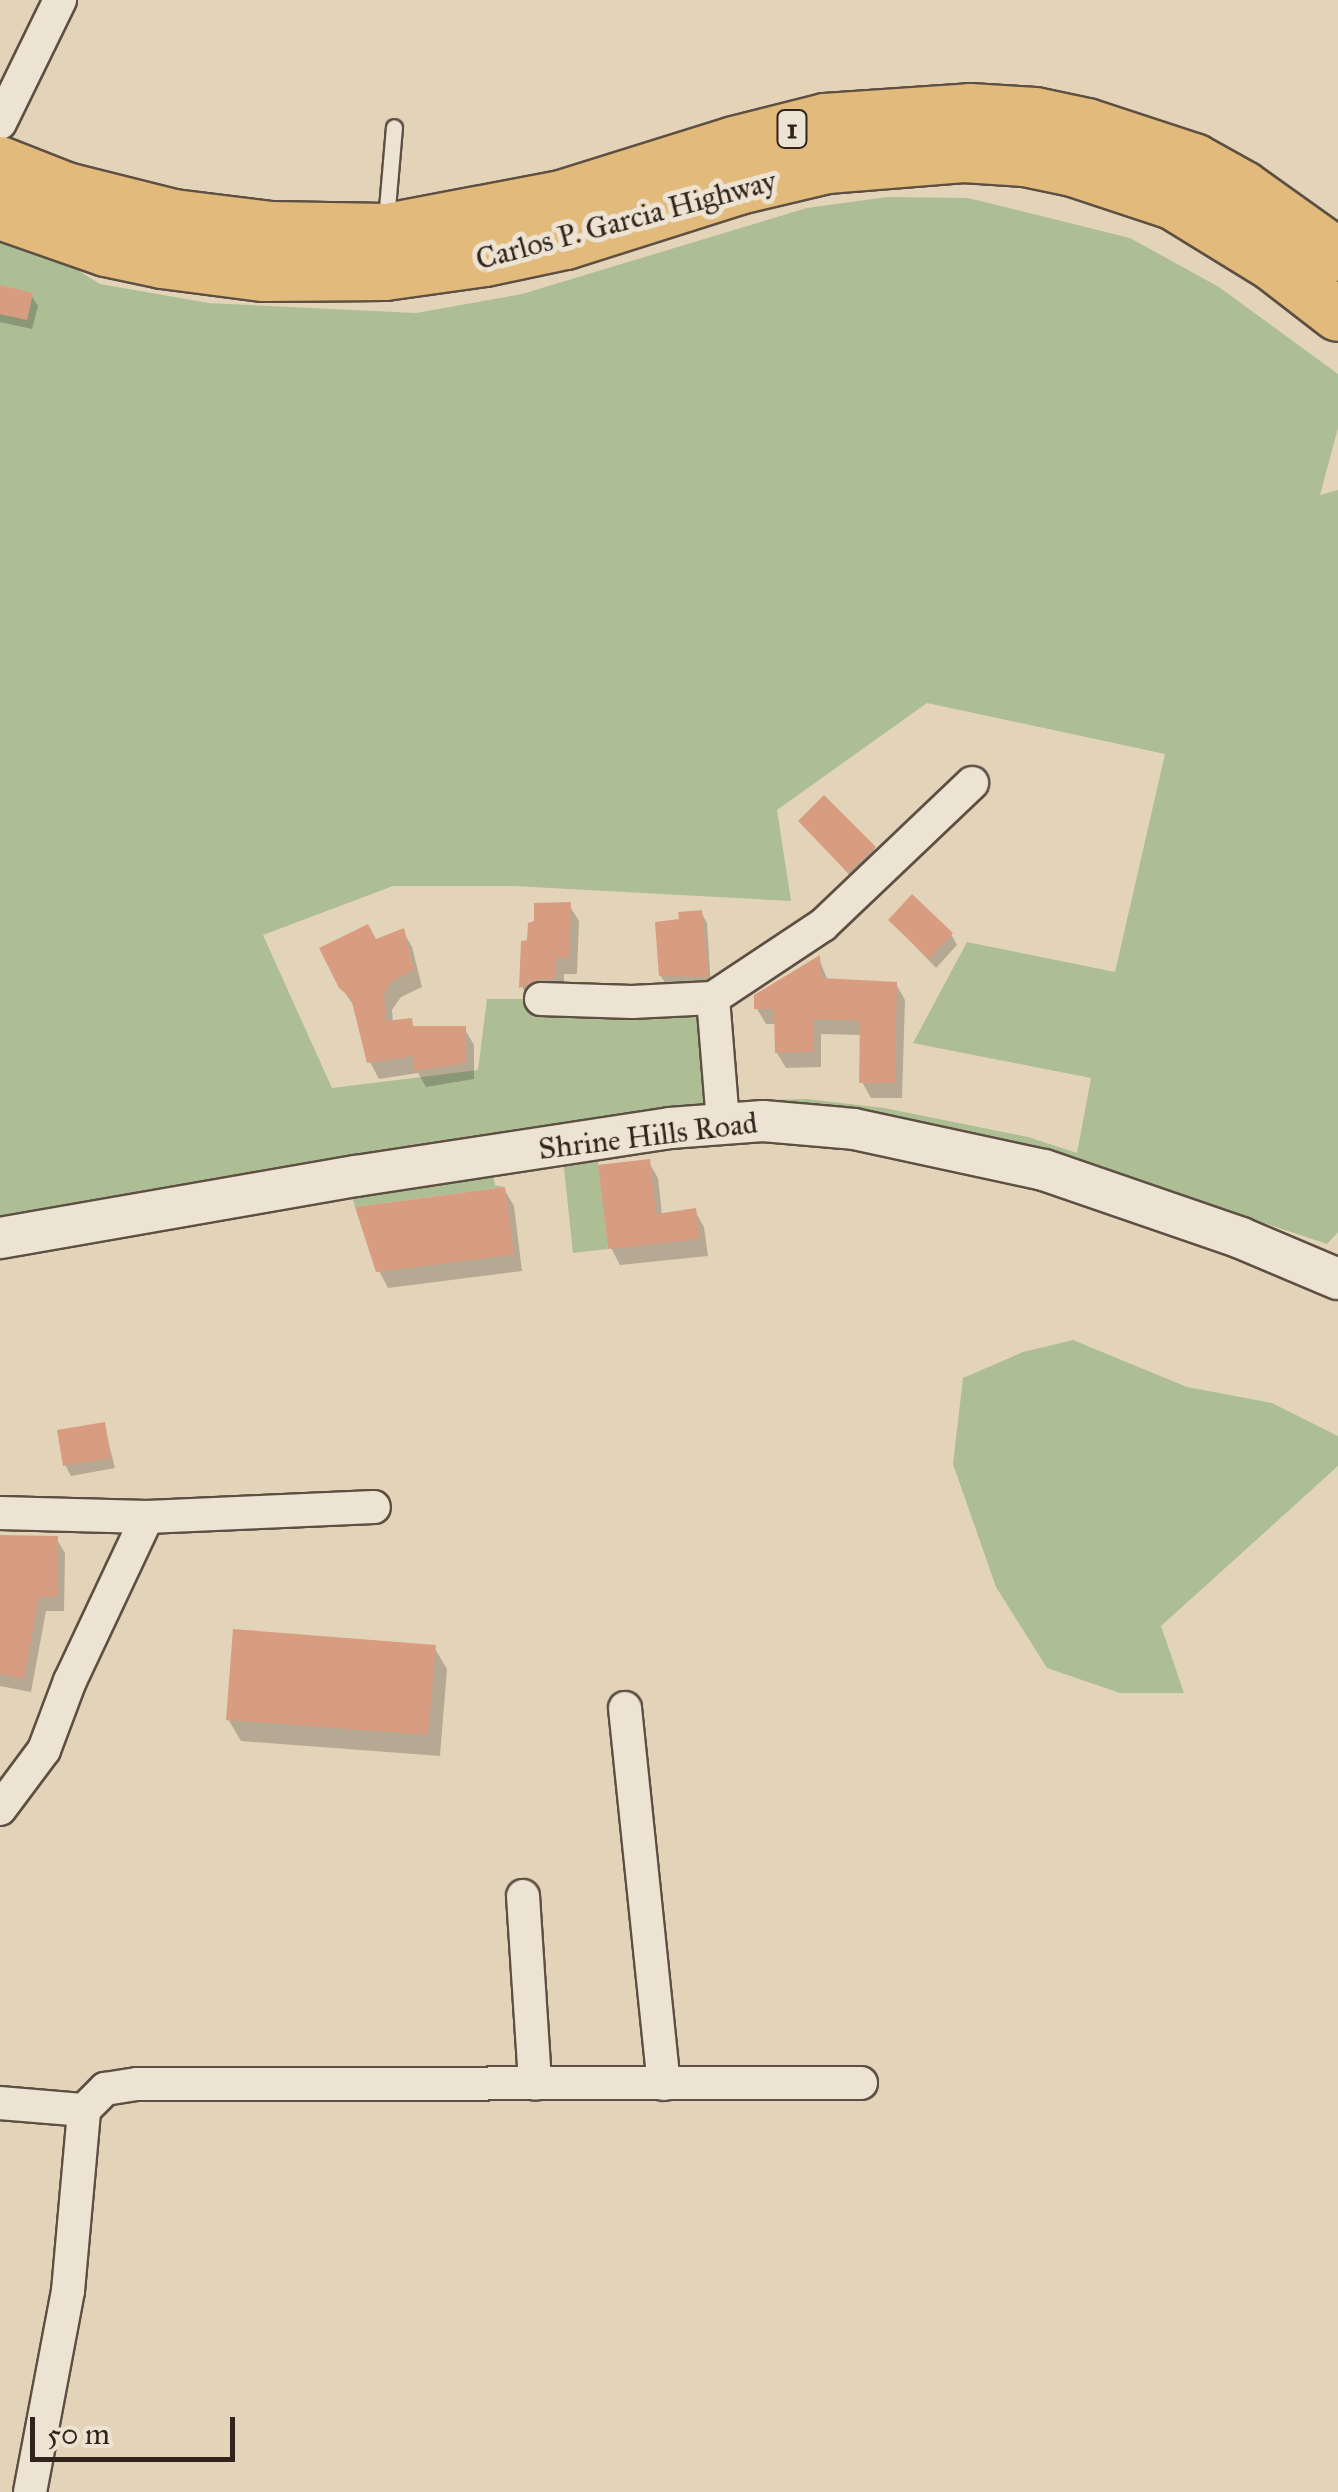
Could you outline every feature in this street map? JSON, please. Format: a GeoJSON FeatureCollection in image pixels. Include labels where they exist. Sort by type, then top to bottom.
{"type":"FeatureCollection","features":[{"type":"Feature","properties":{"kind":"highway","name":"Carlos P. Garcia Highway"},"geometry":{"type":"LineString","coordinates":[[0,213],[106,250],[196,268],[264,274],[386,252],[825,120],[970,110],[1035,114],[1087,125],[1194,160],[1258,197],[1338,254]]}},
{"type":"Feature","properties":{"kind":"highway","name":"Carlos P. Garcia Highway"},"geometry":{"type":"LineString","coordinates":[[0,163],[121,205],[174,216],[271,228],[386,252],[486,260],[566,243],[739,188],[827,166],[964,156],[1024,160],[1073,170],[1173,203],[1272,264],[1338,315]]}},
{"type":"Feature","properties":{"kind":"street"},"geometry":{"type":"LineString","coordinates":[[0,122],[60,0]]}},
{"type":"Feature","properties":{"kind":"street"},"geometry":{"type":"LineString","coordinates":[[541,999],[632,1002],[713,998],[823,925],[972,783]]}},
{"type":"Feature","properties":{"kind":"street"},"geometry":{"type":"LineString","coordinates":[[713,998],[723,1122]]}},
{"type":"Feature","properties":{"kind":"street","name":"Shrine Hills Road"},"geometry":{"type":"LineString","coordinates":[[0,1238],[559,1152],[723,1122],[806,1123],[986,1155],[1211,1227],[1338,1279]]}},
{"type":"Feature","properties":{"kind":"street"},"geometry":{"type":"LineString","coordinates":[[0,1513],[147,1517],[374,1507]]}},
{"type":"Feature","properties":{"kind":"street"},"geometry":{"type":"LineString","coordinates":[[0,1809],[44,1750],[70,1681],[147,1517]]}},
{"type":"Feature","properties":{"kind":"street"},"geometry":{"type":"LineString","coordinates":[[625,1708],[664,2084]]}},
{"type":"Feature","properties":{"kind":"street"},"geometry":{"type":"LineString","coordinates":[[523,1896],[535,2084]]}},
{"type":"Feature","properties":{"kind":"street"},"geometry":{"type":"LineString","coordinates":[[30,2492],[68,2291],[84,2110],[105,2089],[138,2084],[861,2083]]}},
{"type":"Feature","properties":{"kind":"street"},"geometry":{"type":"LineString","coordinates":[[0,2102],[84,2110]]}},
{"type":"Feature","properties":{"kind":"lane"},"geometry":{"type":"LineString","coordinates":[[386,252],[394,127]]}},
{"type":"Feature","properties":{"kind":"green space"},"geometry":{"type":"Polygon","coordinates":[[[887,197],[968,198],[1130,238],[1219,287],[1338,374],[1338,428],[1320,495],[1338,490],[1338,1232],[1327,1244],[1049,1151],[886,1114],[789,1105],[701,1110],[0,1216],[0,222],[100,284],[209,303],[416,313],[522,294],[807,208],[887,197]],[[927,703],[777,810],[791,901],[513,886],[393,886],[263,935],[332,1088],[478,1070],[487,999],[713,998],[721,1101],[807,1099],[884,1108],[1028,1137],[1077,1153],[1091,1078],[913,1043],[967,942],[1115,972],[1165,754],[927,703]]]}},
{"type":"Feature","properties":{"kind":"green space"},"geometry":{"type":"Polygon","coordinates":[[[597,1153],[608,1249],[573,1253],[563,1159],[597,1153]]]}},
{"type":"Feature","properties":{"kind":"green space"},"geometry":{"type":"Polygon","coordinates":[[[492,1171],[495,1185],[505,1187],[355,1207],[351,1193],[492,1171]]]}},
{"type":"Feature","properties":{"kind":"green space"},"geometry":{"type":"Polygon","coordinates":[[[1073,1340],[1187,1387],[1272,1403],[1338,1436],[1338,1466],[1161,1626],[1184,1693],[1120,1693],[1047,1668],[996,1587],[953,1464],[963,1378],[1023,1352],[1073,1340]]]}},
{"type":"Feature","properties":{"kind":"building"},"geometry":{"type":"Polygon","coordinates":[[[0,285],[33,293],[27,320],[0,314],[0,285]]]}},
{"type":"Feature","properties":{"kind":"building"},"geometry":{"type":"Polygon","coordinates":[[[824,795],[876,847],[848,873],[798,821],[824,795]]]}},
{"type":"Feature","properties":{"kind":"building"},"geometry":{"type":"Polygon","coordinates":[[[912,894],[953,933],[929,959],[888,920],[912,894]]]}},
{"type":"Feature","properties":{"kind":"building"},"geometry":{"type":"Polygon","coordinates":[[[571,902],[569,958],[556,958],[555,979],[541,979],[519,988],[521,941],[527,940],[528,923],[534,921],[534,903],[571,902]]]}},
{"type":"Feature","properties":{"kind":"building"},"geometry":{"type":"Polygon","coordinates":[[[702,910],[709,977],[659,976],[655,922],[679,919],[678,912],[702,910]]]}},
{"type":"Feature","properties":{"kind":"building"},"geometry":{"type":"Polygon","coordinates":[[[368,924],[376,939],[404,928],[414,970],[392,981],[384,993],[386,1021],[412,1018],[413,1026],[466,1026],[466,1063],[414,1071],[413,1056],[367,1063],[351,998],[339,988],[319,948],[368,924]]]}},
{"type":"Feature","properties":{"kind":"building"},"geometry":{"type":"Polygon","coordinates":[[[820,955],[821,978],[897,982],[895,1083],[859,1083],[860,1021],[813,1019],[814,1052],[775,1053],[774,1009],[754,1009],[754,995],[820,955]]]}},
{"type":"Feature","properties":{"kind":"building"},"geometry":{"type":"Polygon","coordinates":[[[650,1159],[656,1214],[696,1208],[700,1239],[608,1249],[598,1165],[650,1159]]]}},
{"type":"Feature","properties":{"kind":"building"},"geometry":{"type":"Polygon","coordinates":[[[505,1187],[514,1255],[376,1272],[355,1207],[505,1187]]]}},
{"type":"Feature","properties":{"kind":"building"},"geometry":{"type":"Polygon","coordinates":[[[105,1422],[111,1458],[63,1466],[57,1430],[105,1422]]]}},
{"type":"Feature","properties":{"kind":"building"},"geometry":{"type":"Polygon","coordinates":[[[0,1535],[58,1536],[57,1597],[39,1597],[24,1679],[0,1674],[0,1535]]]}},
{"type":"Feature","properties":{"kind":"building"},"geometry":{"type":"Polygon","coordinates":[[[233,1629],[436,1645],[428,1735],[226,1720],[233,1629]]]}}]}
